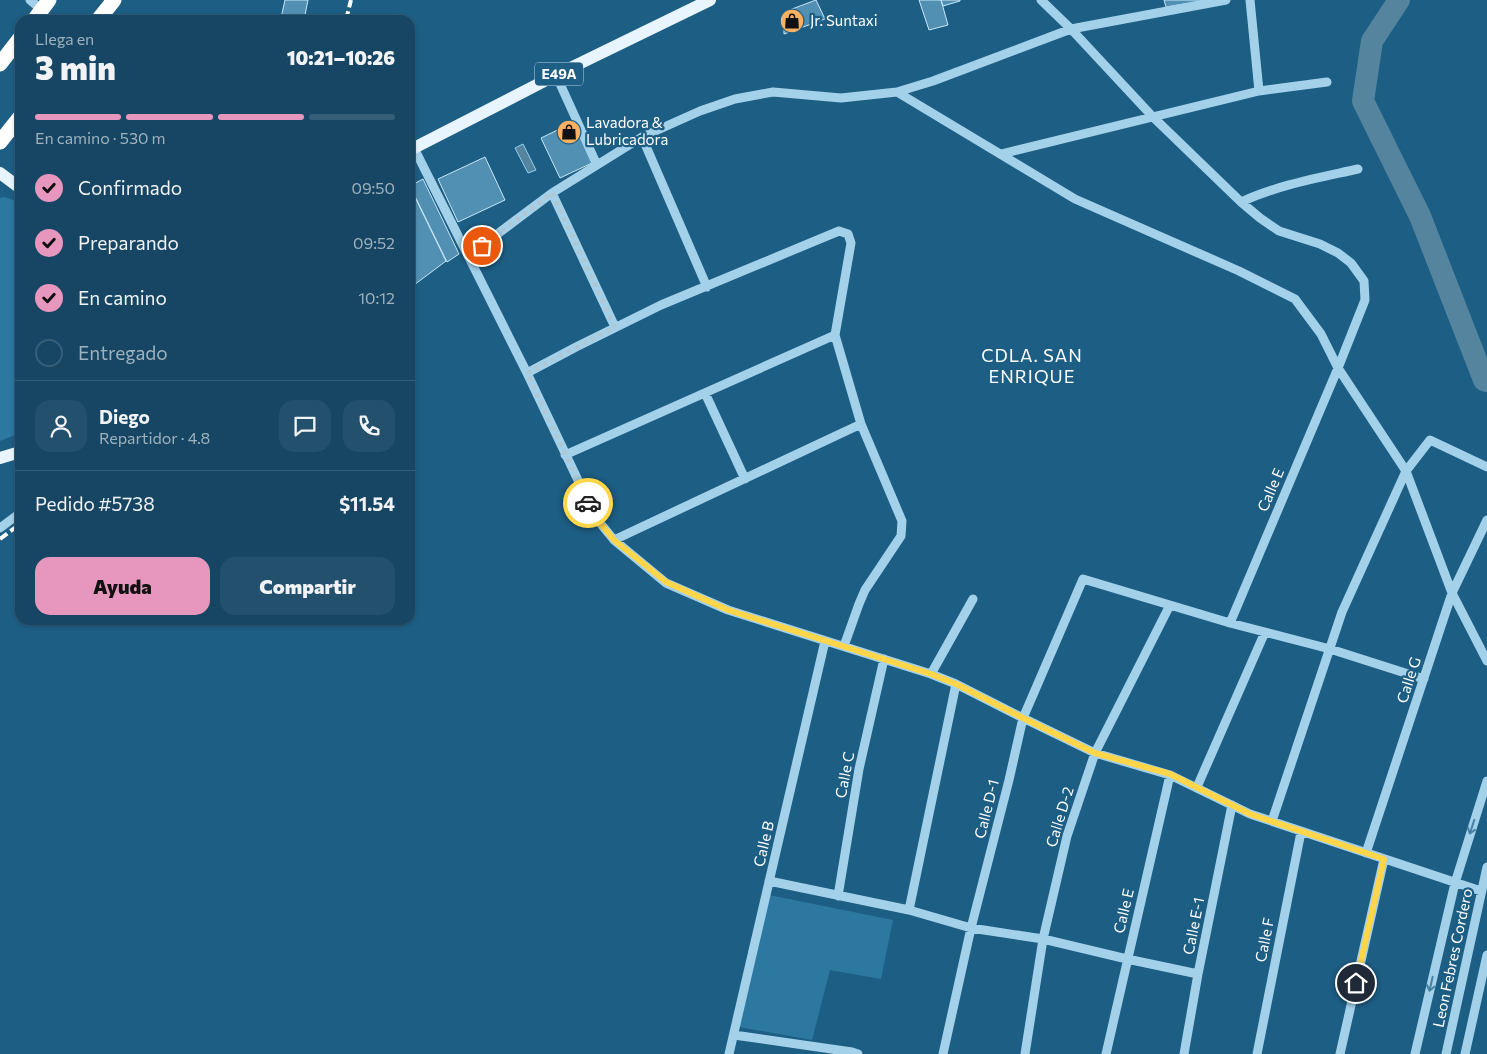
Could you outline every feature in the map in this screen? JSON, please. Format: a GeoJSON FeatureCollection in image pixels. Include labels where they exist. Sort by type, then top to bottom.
{"type":"FeatureCollection","features":[{"type":"Feature","properties":{"kind":"highway"},"geometry":{"type":"LineString","coordinates":[[102,15],[114,0]]}},
{"type":"Feature","properties":{"kind":"highway"},"geometry":{"type":"LineString","coordinates":[[0,64],[15,44]]}},
{"type":"Feature","properties":{"kind":"highway"},"geometry":{"type":"LineString","coordinates":[[0,142],[15,123]]}},
{"type":"Feature","properties":{"kind":"main road","name":"E49A"},"geometry":{"type":"LineString","coordinates":[[415,147],[556,75],[710,0]]}},
{"type":"Feature","properties":{"kind":"main road"},"geometry":{"type":"LineString","coordinates":[[0,173],[15,184]]}},
{"type":"Feature","properties":{"kind":"main road"},"geometry":{"type":"LineString","coordinates":[[0,458],[15,454]]}},
{"type":"Feature","properties":{"kind":"street"},"geometry":{"type":"LineString","coordinates":[[30,0],[42,10]]}},
{"type":"Feature","properties":{"kind":"street","name":"Calle E"},"geometry":{"type":"LineString","coordinates":[[1041,0],[1071,29],[1152,116],[1241,202],[1279,231],[1320,244],[1338,253],[1351,263],[1364,281],[1365,300],[1230,623]]}},
{"type":"Feature","properties":{"kind":"street"},"geometry":{"type":"LineString","coordinates":[[468,256],[552,193],[642,137],[700,111],[735,99],[773,92],[841,98],[896,92],[933,81],[1071,29],[1226,0]]}},
{"type":"Feature","properties":{"kind":"street"},"geometry":{"type":"LineString","coordinates":[[1250,0],[1259,91]]}},
{"type":"Feature","properties":{"kind":"street"},"geometry":{"type":"LineString","coordinates":[[556,75],[597,165]]}},
{"type":"Feature","properties":{"kind":"street"},"geometry":{"type":"LineString","coordinates":[[1002,154],[1259,91],[1327,82]]}},
{"type":"Feature","properties":{"kind":"street"},"geometry":{"type":"LineString","coordinates":[[896,92],[1075,199],[1239,271],[1294,299],[1321,334],[1338,368],[1406,471],[1452,593],[1487,661]]}},
{"type":"Feature","properties":{"kind":"street"},"geometry":{"type":"LineString","coordinates":[[642,137],[707,287]]}},
{"type":"Feature","properties":{"kind":"street"},"geometry":{"type":"LineString","coordinates":[[415,155],[527,373],[596,518],[614,540],[666,582],[728,610],[931,674],[956,684],[1095,753],[1170,774],[1250,814],[1481,891]]}},
{"type":"Feature","properties":{"kind":"street"},"geometry":{"type":"LineString","coordinates":[[1241,202],[1258,194],[1301,181],[1358,169]]}},
{"type":"Feature","properties":{"kind":"street"},"geometry":{"type":"LineString","coordinates":[[552,193],[615,327]]}},
{"type":"Feature","properties":{"kind":"street"},"geometry":{"type":"LineString","coordinates":[[527,373],[661,305],[839,231],[848,234],[851,243],[835,335],[861,424],[902,521],[900,536],[865,590],[844,646]]}},
{"type":"Feature","properties":{"kind":"street"},"geometry":{"type":"LineString","coordinates":[[565,455],[835,335]]}},
{"type":"Feature","properties":{"kind":"street"},"geometry":{"type":"LineString","coordinates":[[705,393],[745,479]]}},
{"type":"Feature","properties":{"kind":"street"},"geometry":{"type":"LineString","coordinates":[[614,540],[861,424]]}},
{"type":"Feature","properties":{"kind":"street"},"geometry":{"type":"LineString","coordinates":[[1272,821],[1342,612],[1406,471],[1430,440],[1487,467]]}},
{"type":"Feature","properties":{"kind":"street"},"geometry":{"type":"LineString","coordinates":[[0,528],[15,517]]}},
{"type":"Feature","properties":{"kind":"street","name":"Calle G"},"geometry":{"type":"LineString","coordinates":[[1366,853],[1452,593],[1487,520]]}},
{"type":"Feature","properties":{"kind":"street","name":"Calle D-1"},"geometry":{"type":"LineString","coordinates":[[943,1054],[971,928],[1023,718],[1083,579],[1170,605]]}},
{"type":"Feature","properties":{"kind":"street"},"geometry":{"type":"LineString","coordinates":[[931,674],[973,599]]}},
{"type":"Feature","properties":{"kind":"street"},"geometry":{"type":"LineString","coordinates":[[1170,605],[1330,649],[1424,679]]}},
{"type":"Feature","properties":{"kind":"street","name":"Calle D-2"},"geometry":{"type":"LineString","coordinates":[[1025,1054],[1043,939],[1067,836],[1095,753],[1170,605]]}},
{"type":"Feature","properties":{"kind":"street"},"geometry":{"type":"LineString","coordinates":[[1197,787],[1265,632]]}},
{"type":"Feature","properties":{"kind":"street","name":"Calle B"},"geometry":{"type":"LineString","coordinates":[[729,1054],[825,641]]}},
{"type":"Feature","properties":{"kind":"street","name":"Calle C"},"geometry":{"type":"LineString","coordinates":[[838,896],[858,769],[884,659]]}},
{"type":"Feature","properties":{"kind":"street"},"geometry":{"type":"LineString","coordinates":[[910,910],[956,684]]}},
{"type":"Feature","properties":{"kind":"street","name":"Calle E"},"geometry":{"type":"LineString","coordinates":[[1106,1054],[1170,774]]}},
{"type":"Feature","properties":{"kind":"street"},"geometry":{"type":"LineString","coordinates":[[1415,1054],[1454,883],[1487,781]]}},
{"type":"Feature","properties":{"kind":"street","name":"Calle E-1"},"geometry":{"type":"LineString","coordinates":[[1184,1054],[1232,804]]}},
{"type":"Feature","properties":{"kind":"street","name":"Calle F"},"geometry":{"type":"LineString","coordinates":[[1257,1054],[1301,832]]}},
{"type":"Feature","properties":{"kind":"street"},"geometry":{"type":"LineString","coordinates":[[1340,1054],[1384,859]]}},
{"type":"Feature","properties":{"kind":"street","name":"Leon Febres Cordero"},"geometry":{"type":"LineString","coordinates":[[1446,1054],[1487,867]]}},
{"type":"Feature","properties":{"kind":"street"},"geometry":{"type":"LineString","coordinates":[[769,882],[910,910],[971,928],[1043,939],[1127,960],[1198,974]]}},
{"type":"Feature","properties":{"kind":"street"},"geometry":{"type":"LineString","coordinates":[[1465,1054],[1487,955]]}},
{"type":"Feature","properties":{"kind":"street"},"geometry":{"type":"LineString","coordinates":[[734,1034],[809,1050],[852,1052],[858,1054]]}},
{"type":"Feature","properties":{"kind":"shaded area"},"geometry":{"type":"Polygon","coordinates":[[[523,144],[536,170],[528,173],[515,148],[523,144]]]}},
{"type":"Feature","properties":{"kind":"shaded area"},"geometry":{"type":"Polygon","coordinates":[[[4,197],[15,201],[15,435],[0,441],[0,198],[4,197]]]}},
{"type":"Feature","properties":{"kind":"shaded area"},"geometry":{"type":"Polygon","coordinates":[[[769,895],[893,920],[881,979],[830,970],[812,1040],[739,1027],[769,895]]]}},
{"type":"Feature","properties":{"kind":"building"},"geometry":{"type":"Polygon","coordinates":[[[285,0],[308,0],[305,15],[282,15],[285,0]]]}},
{"type":"Feature","properties":{"kind":"building"},"geometry":{"type":"Polygon","coordinates":[[[816,0],[825,19],[784,34],[784,12],[816,0]]]}},
{"type":"Feature","properties":{"kind":"building"},"geometry":{"type":"Polygon","coordinates":[[[919,0],[941,0],[948,25],[929,30],[919,0]]]}},
{"type":"Feature","properties":{"kind":"building"},"geometry":{"type":"Polygon","coordinates":[[[941,0],[960,0],[960,1],[943,6],[941,0]]]}},
{"type":"Feature","properties":{"kind":"building"},"geometry":{"type":"Polygon","coordinates":[[[1164,0],[1210,0],[1166,7],[1164,0]]]}},
{"type":"Feature","properties":{"kind":"building"},"geometry":{"type":"Polygon","coordinates":[[[574,122],[592,163],[560,178],[541,138],[574,122]]]}},
{"type":"Feature","properties":{"kind":"building"},"geometry":{"type":"Polygon","coordinates":[[[485,157],[505,200],[458,222],[438,179],[485,157]]]}},
{"type":"Feature","properties":{"kind":"building"},"geometry":{"type":"Polygon","coordinates":[[[423,179],[459,254],[447,262],[415,196],[415,183],[423,179]]]}},
{"type":"Feature","properties":{"kind":"building"},"geometry":{"type":"Polygon","coordinates":[[[415,197],[446,261],[415,284],[415,197]]]}},
{"type":"Feature","properties":{"kind":"waterway"},"geometry":{"type":"LineString","coordinates":[[1399,0],[1372,41],[1363,101],[1420,216],[1484,380],[1487,381]]}},
{"type":"Feature","properties":{"kind":"railway"},"geometry":{"type":"LineString","coordinates":[[347,15],[351,0]]}},
{"type":"Feature","properties":{"kind":"railway"},"geometry":{"type":"LineString","coordinates":[[0,539],[15,528]]}},
{"type":"Feature","properties":{"kind":"way so far"},"geometry":{"type":"LineString","coordinates":[[482,246],[552,193],[615,327],[527,373],[588,503]]}},
{"type":"Feature","properties":{"kind":"place","name":"Jr. Suntaxi"},"geometry":{"type":"Point","coordinates":[792,21]}},
{"type":"Feature","properties":{"kind":"place","name":"Lavadora & Lubricadora"},"geometry":{"type":"Point","coordinates":[569,132]}},
{"type":"Feature","properties":{"kind":"district","name":"CDLA. SAN ENRIQUE"},"geometry":{"type":"Point","coordinates":[1032,366]}},
{"type":"Feature","properties":{"kind":"route"},"geometry":{"type":"LineString","coordinates":[[588,503],[596,518],[614,540],[666,582],[728,610],[931,674],[956,684],[1095,753],[1170,774],[1250,814],[1384,859],[1356,983]]}}]}
